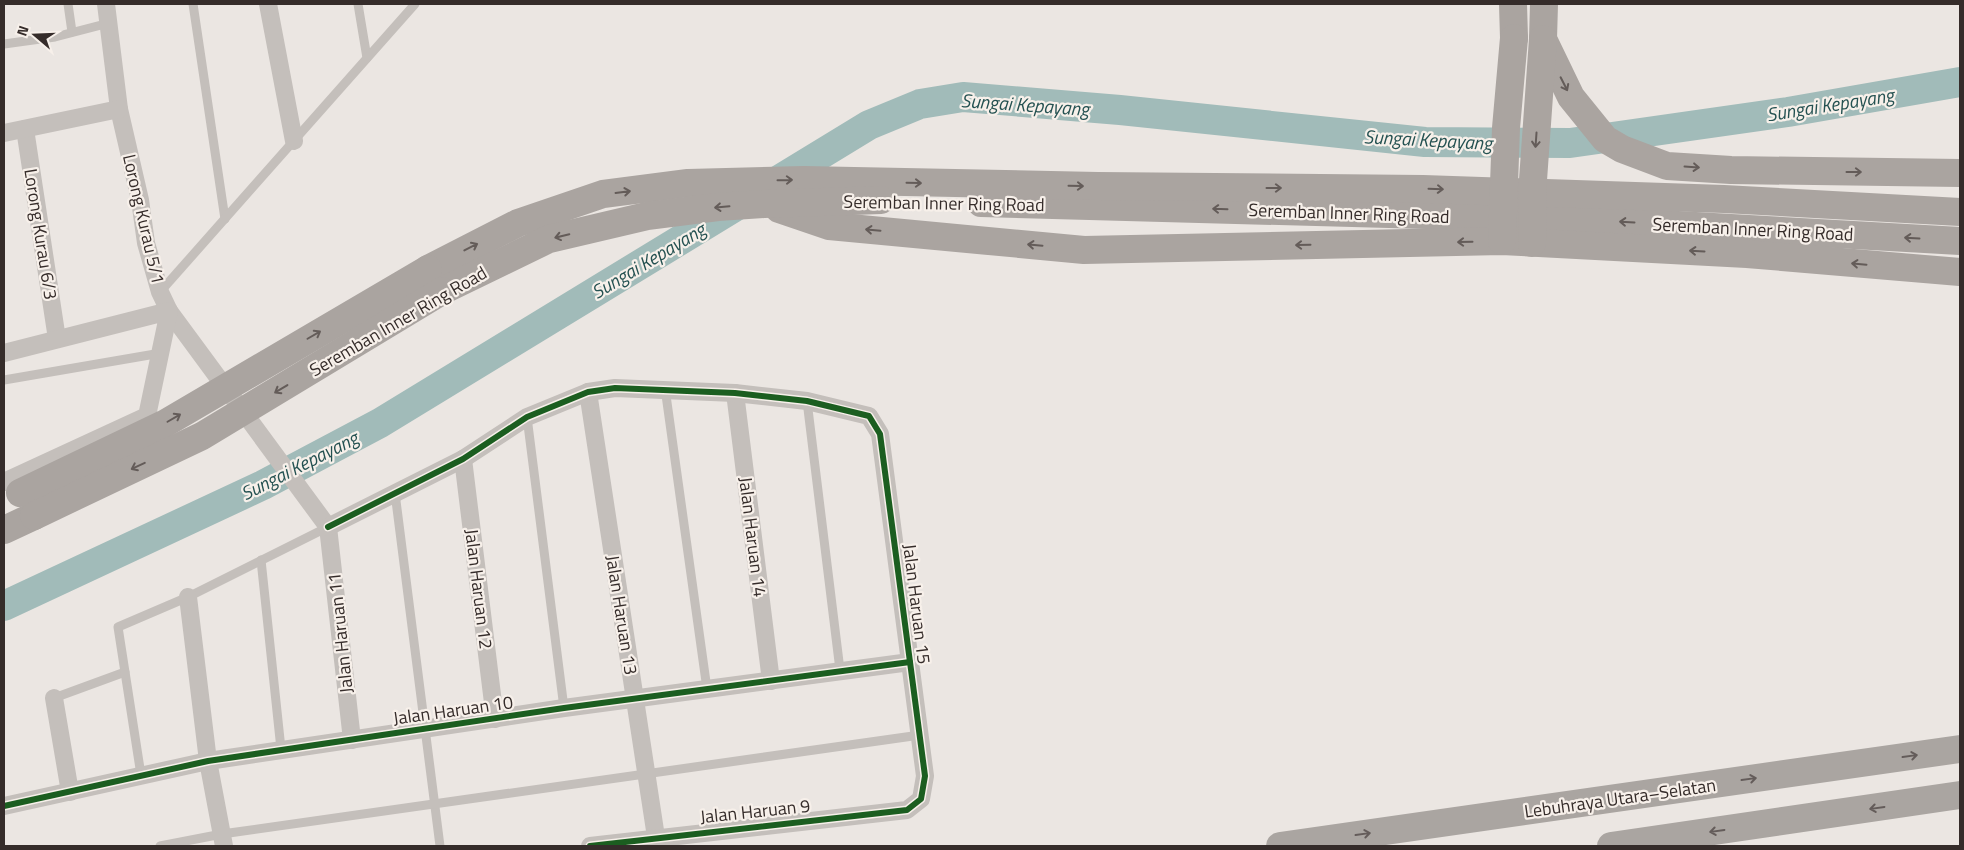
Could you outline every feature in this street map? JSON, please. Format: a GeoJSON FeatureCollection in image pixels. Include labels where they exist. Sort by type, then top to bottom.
{"type":"FeatureCollection","features":[{"type":"Feature","properties":{"kind":"highway","name":"Lebuhraya Utara–Selatan"},"geometry":{"type":"LineString","coordinates":[[1280,846],[1960,749]]}},
{"type":"Feature","properties":{"kind":"highway"},"geometry":{"type":"LineString","coordinates":[[1611,846],[1960,796]]}},
{"type":"Feature","properties":{"kind":"main road"},"geometry":{"type":"LineString","coordinates":[[1502,241],[1506,128],[1514,38],[1513,4]]}},
{"type":"Feature","properties":{"kind":"main road"},"geometry":{"type":"LineString","coordinates":[[1532,243],[1533,180],[1544,4]]}},
{"type":"Feature","properties":{"kind":"main road"},"geometry":{"type":"LineString","coordinates":[[1543,39],[1571,97],[1591,125],[1605,139],[1622,149],[1667,166],[1731,170],[1960,172]]}},
{"type":"Feature","properties":{"kind":"main road","name":"Seremban Inner Ring Road"},"geometry":{"type":"LineString","coordinates":[[4,500],[164,424],[428,270],[518,223],[604,194],[688,183],[804,180],[861,191],[1572,219],[1960,241]]}},
{"type":"Feature","properties":{"kind":"main road","name":"Seremban Inner Ring Road"},"geometry":{"type":"LineString","coordinates":[[4,530],[202,436],[442,291],[549,239],[647,216],[718,207],[764,204],[861,191],[1423,189],[1724,198],[1960,212]]}},
{"type":"Feature","properties":{"kind":"main road"},"geometry":{"type":"LineString","coordinates":[[764,204],[829,226],[1084,250],[1502,241],[1747,254],[1960,272]]}},
{"type":"Feature","properties":{"kind":"street","name":"Lorong Kurau 5/1"},"geometry":{"type":"LineString","coordinates":[[106,4],[119,109],[140,200],[146,242],[160,292],[169,311],[309,498],[328,527]]}},
{"type":"Feature","properties":{"kind":"street"},"geometry":{"type":"LineString","coordinates":[[268,4],[294,140]]}},
{"type":"Feature","properties":{"kind":"street"},"geometry":{"type":"LineString","coordinates":[[4,133],[119,109]]}},
{"type":"Feature","properties":{"kind":"street","name":"Lorong Kurau 6/3"},"geometry":{"type":"LineString","coordinates":[[25,129],[57,339]]}},
{"type":"Feature","properties":{"kind":"street"},"geometry":{"type":"LineString","coordinates":[[4,353],[169,311],[150,410],[143,420],[4,482]]}},
{"type":"Feature","properties":{"kind":"street"},"geometry":{"type":"LineString","coordinates":[[328,527],[463,459],[526,417],[588,392],[616,388],[665,388],[807,401]]}},
{"type":"Feature","properties":{"kind":"street","name":"Jalan Haruan 13"},"geometry":{"type":"LineString","coordinates":[[588,392],[656,837]]}},
{"type":"Feature","properties":{"kind":"street","name":"Jalan Haruan 14"},"geometry":{"type":"LineString","coordinates":[[736,393],[771,681]]}},
{"type":"Feature","properties":{"kind":"street","name":"Jalan Haruan 15"},"geometry":{"type":"LineString","coordinates":[[807,401],[869,416],[880,434],[925,776],[921,799]]}},
{"type":"Feature","properties":{"kind":"street","name":"Jalan Haruan 12"},"geometry":{"type":"LineString","coordinates":[[463,459],[495,719]]}},
{"type":"Feature","properties":{"kind":"street","name":"Jalan Haruan 11"},"geometry":{"type":"LineString","coordinates":[[328,527],[352,740]]}},
{"type":"Feature","properties":{"kind":"street"},"geometry":{"type":"LineString","coordinates":[[188,597],[208,761],[223,840]]}},
{"type":"Feature","properties":{"kind":"street","name":"Jalan Haruan 10"},"geometry":{"type":"LineString","coordinates":[[4,806],[208,761],[281,749],[564,708],[910,662]]}},
{"type":"Feature","properties":{"kind":"street"},"geometry":{"type":"LineString","coordinates":[[54,698],[70,792]]}},
{"type":"Feature","properties":{"kind":"street","name":"Jalan Haruan 9"},"geometry":{"type":"LineString","coordinates":[[590,846],[907,810],[921,799]]}},
{"type":"Feature","properties":{"kind":"lane"},"geometry":{"type":"LineString","coordinates":[[68,4],[72,32]]}},
{"type":"Feature","properties":{"kind":"lane"},"geometry":{"type":"LineString","coordinates":[[193,4],[225,219]]}},
{"type":"Feature","properties":{"kind":"lane"},"geometry":{"type":"LineString","coordinates":[[358,4],[367,58]]}},
{"type":"Feature","properties":{"kind":"lane"},"geometry":{"type":"LineString","coordinates":[[160,292],[416,4]]}},
{"type":"Feature","properties":{"kind":"lane"},"geometry":{"type":"LineString","coordinates":[[4,44],[54,37],[109,23]]}},
{"type":"Feature","properties":{"kind":"lane"},"geometry":{"type":"LineString","coordinates":[[4,380],[161,353]]}},
{"type":"Feature","properties":{"kind":"lane"},"geometry":{"type":"LineString","coordinates":[[665,388],[707,689]]}},
{"type":"Feature","properties":{"kind":"lane"},"geometry":{"type":"LineString","coordinates":[[807,401],[840,670]]}},
{"type":"Feature","properties":{"kind":"lane"},"geometry":{"type":"LineString","coordinates":[[526,417],[564,708]]}},
{"type":"Feature","properties":{"kind":"lane"},"geometry":{"type":"LineString","coordinates":[[395,493],[440,846]]}},
{"type":"Feature","properties":{"kind":"lane"},"geometry":{"type":"LineString","coordinates":[[141,775],[118,627],[188,597],[328,527]]}},
{"type":"Feature","properties":{"kind":"lane"},"geometry":{"type":"LineString","coordinates":[[261,560],[281,749]]}},
{"type":"Feature","properties":{"kind":"lane"},"geometry":{"type":"LineString","coordinates":[[54,698],[125,672]]}},
{"type":"Feature","properties":{"kind":"lane"},"geometry":{"type":"LineString","coordinates":[[160,846],[223,840],[434,804],[920,735]]}},
{"type":"Feature","properties":{"kind":"waterway","name":"Sungai Kepayang"},"geometry":{"type":"LineString","coordinates":[[4,606],[263,485],[380,423],[869,125],[920,104],[963,97],[1120,110],[1425,142],[1570,143],[1788,112],[1960,82]]}},
{"type":"Feature","properties":{"kind":"cycle path"},"geometry":{"type":"LineString","coordinates":[[328,527],[463,459],[527,417],[588,392],[615,388],[735,393],[807,401],[869,416],[880,434],[925,776],[921,799],[907,810],[590,846]]}},
{"type":"Feature","properties":{"kind":"cycle path"},"geometry":{"type":"LineString","coordinates":[[4,806],[208,761],[564,708],[910,662]]}}]}
